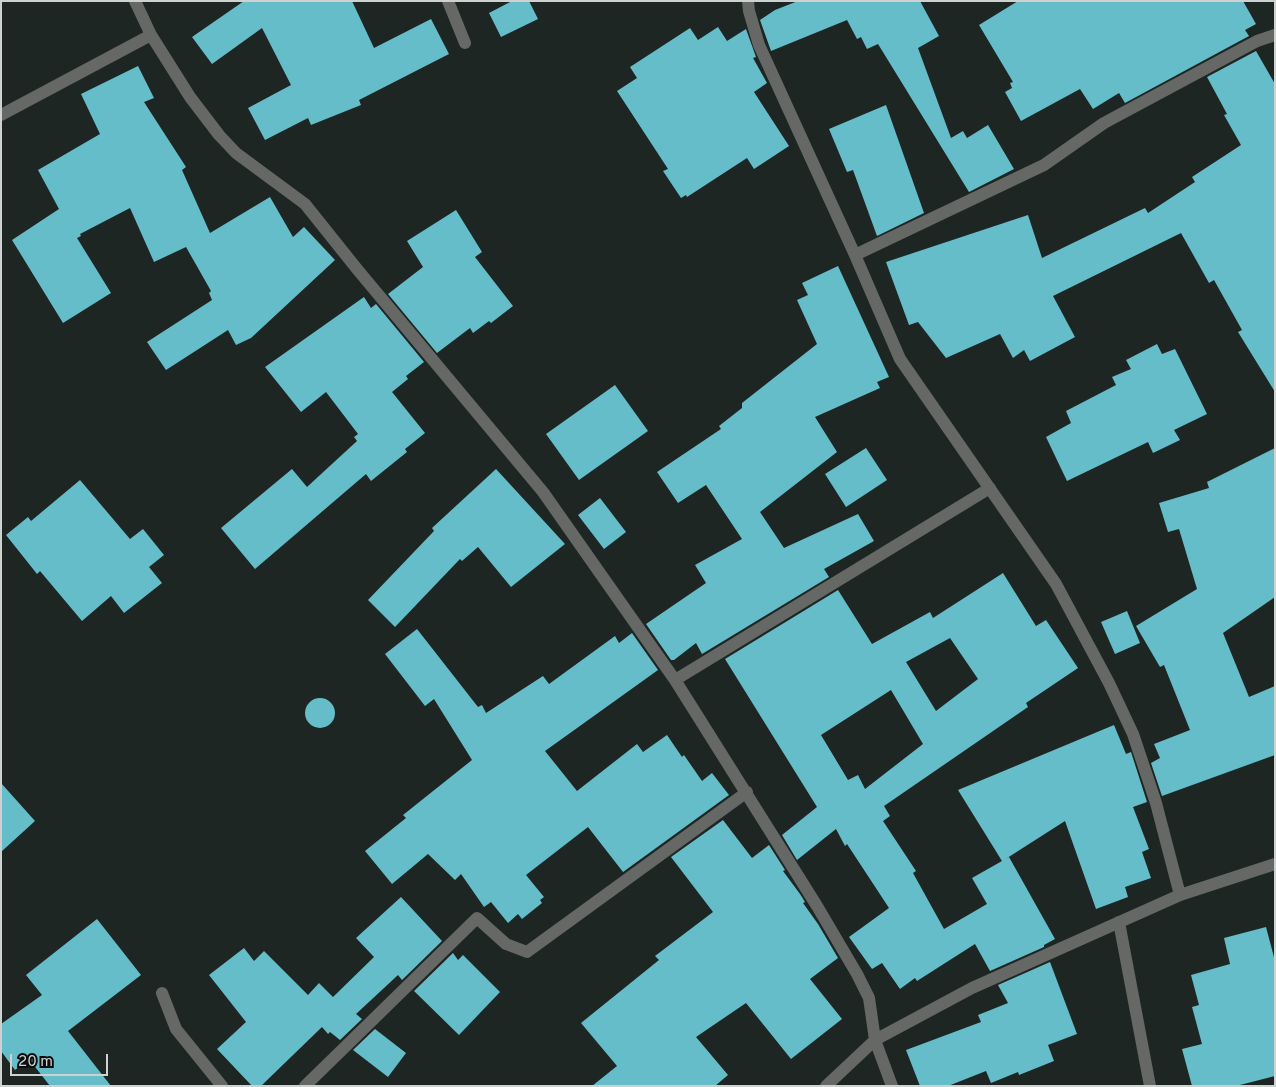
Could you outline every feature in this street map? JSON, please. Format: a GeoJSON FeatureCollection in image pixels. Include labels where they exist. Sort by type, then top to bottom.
{"type":"FeatureCollection","features":[{"type":"Feature","properties":{"kind":"street"},"geometry":{"type":"LineString","coordinates":[[135,1],[151,34],[190,97],[219,135],[236,153],[305,204],[543,492],[674,680],[747,792],[857,974],[868,998],[875,1040],[892,1086]]}},
{"type":"Feature","properties":{"kind":"street"},"geometry":{"type":"LineString","coordinates":[[448,1],[465,43]]}},
{"type":"Feature","properties":{"kind":"street"},"geometry":{"type":"LineString","coordinates":[[748,1],[759,45],[855,255],[900,359],[1056,584],[1109,683],[1133,734],[1156,803],[1180,895]]}},
{"type":"Feature","properties":{"kind":"street"},"geometry":{"type":"LineString","coordinates":[[1,115],[151,34]]}},
{"type":"Feature","properties":{"kind":"street"},"geometry":{"type":"LineString","coordinates":[[855,255],[1044,165],[1104,123],[1257,41],[1275,35]]}},
{"type":"Feature","properties":{"kind":"street"},"geometry":{"type":"LineString","coordinates":[[674,680],[990,488]]}},
{"type":"Feature","properties":{"kind":"street"},"geometry":{"type":"LineString","coordinates":[[305,1086],[477,918],[506,944],[527,952],[747,792]]}},
{"type":"Feature","properties":{"kind":"street"},"geometry":{"type":"LineString","coordinates":[[826,1086],[875,1040],[972,988],[1180,895],[1275,864]]}},
{"type":"Feature","properties":{"kind":"street"},"geometry":{"type":"LineString","coordinates":[[1119,922],[1150,1086]]}},
{"type":"Feature","properties":{"kind":"street"},"geometry":{"type":"LineString","coordinates":[[162,993],[176,1029],[222,1086]]}},
{"type":"Feature","properties":{"kind":"building"},"geometry":{"type":"Polygon","coordinates":[[[244,1],[352,1],[374,48],[431,19],[449,54],[359,100],[361,105],[311,125],[308,118],[265,140],[248,108],[291,85],[262,28],[212,64],[192,37],[244,1]]]}},
{"type":"Feature","properties":{"kind":"building"},"geometry":{"type":"Polygon","coordinates":[[[512,1],[529,1],[538,19],[501,37],[489,13],[512,1]]]}},
{"type":"Feature","properties":{"kind":"building"},"geometry":{"type":"Polygon","coordinates":[[[798,1],[920,1],[939,36],[918,48],[951,138],[963,131],[967,138],[988,125],[1014,169],[969,192],[878,44],[867,49],[861,37],[857,39],[847,20],[771,51],[760,20],[775,10],[798,1]]]}},
{"type":"Feature","properties":{"kind":"building"},"geometry":{"type":"Polygon","coordinates":[[[1018,1],[1243,1],[1256,24],[1245,30],[1249,36],[1125,103],[1119,93],[1093,109],[1080,89],[1021,121],[1005,92],[1012,88],[1010,83],[1013,82],[979,25],[1018,1]]]}},
{"type":"Feature","properties":{"kind":"building"},"geometry":{"type":"Polygon","coordinates":[[[718,27],[727,41],[746,29],[756,57],[753,58],[767,83],[754,92],[789,146],[754,169],[747,158],[687,197],[686,195],[681,198],[663,171],[668,169],[617,91],[637,78],[630,67],[690,28],[698,40],[718,27]]]}},
{"type":"Feature","properties":{"kind":"building"},"geometry":{"type":"Polygon","coordinates":[[[1256,51],[1275,84],[1275,392],[1238,332],[1242,330],[1214,280],[1209,283],[1181,233],[1053,296],[1075,337],[1030,361],[1024,350],[1013,358],[1000,334],[946,358],[918,322],[909,325],[886,262],[1028,215],[1042,258],[1145,208],[1148,213],[1195,182],[1192,177],[1241,145],[1224,115],[1227,114],[1207,77],[1256,51]]]}},
{"type":"Feature","properties":{"kind":"building"},"geometry":{"type":"Polygon","coordinates":[[[138,66],[154,98],[144,102],[186,167],[182,170],[210,233],[270,197],[293,237],[304,227],[335,260],[251,338],[236,345],[228,330],[166,370],[147,342],[212,300],[209,293],[211,291],[186,247],[154,262],[130,208],[80,234],[81,236],[77,238],[111,293],[63,323],[12,240],[59,209],[38,170],[100,134],[81,94],[138,66]]]}},
{"type":"Feature","properties":{"kind":"building"},"geometry":{"type":"Polygon","coordinates":[[[886,105],[924,213],[877,236],[853,170],[847,172],[829,129],[886,105]]]}},
{"type":"Feature","properties":{"kind":"building"},"geometry":{"type":"Polygon","coordinates":[[[456,210],[482,252],[475,257],[513,306],[491,323],[489,321],[473,333],[470,328],[437,353],[388,294],[423,267],[407,241],[456,210]]]}},
{"type":"Feature","properties":{"kind":"building"},"geometry":{"type":"Polygon","coordinates":[[[838,266],[889,377],[877,382],[880,388],[815,417],[837,452],[760,512],[784,548],[858,514],[874,541],[824,569],[829,577],[702,654],[696,643],[674,660],[671,660],[646,624],[706,583],[695,565],[742,539],[706,485],[678,503],[657,472],[721,429],[719,426],[742,408],[742,403],[817,344],[797,300],[808,295],[802,283],[838,266]]]}},
{"type":"Feature","properties":{"kind":"building"},"geometry":{"type":"Polygon","coordinates":[[[364,297],[371,308],[376,304],[424,362],[406,376],[408,379],[392,392],[425,433],[405,449],[407,452],[371,481],[366,474],[255,569],[221,528],[292,469],[307,487],[357,441],[354,437],[358,434],[326,392],[301,412],[265,367],[364,297]]]}},
{"type":"Feature","properties":{"kind":"building"},"geometry":{"type":"Polygon","coordinates":[[[1157,344],[1162,354],[1175,349],[1207,414],[1174,430],[1180,440],[1153,453],[1148,442],[1067,481],[1046,437],[1071,423],[1066,411],[1116,385],[1112,377],[1131,369],[1126,360],[1157,344]]]}},
{"type":"Feature","properties":{"kind":"building"},"geometry":{"type":"Polygon","coordinates":[[[615,385],[648,431],[579,480],[546,434],[615,385]]]}},
{"type":"Feature","properties":{"kind":"building"},"geometry":{"type":"Polygon","coordinates":[[[866,448],[887,480],[846,507],[825,474],[866,448]]]}},
{"type":"Feature","properties":{"kind":"building"},"geometry":{"type":"Polygon","coordinates":[[[1275,448],[1275,597],[1223,633],[1249,697],[1275,686],[1275,755],[1162,796],[1151,763],[1160,758],[1154,744],[1190,730],[1164,665],[1160,667],[1136,626],[1197,589],[1179,529],[1168,532],[1159,503],[1209,488],[1207,482],[1275,448]]]}},
{"type":"Feature","properties":{"kind":"building"},"geometry":{"type":"Polygon","coordinates":[[[496,469],[565,544],[511,587],[478,547],[462,561],[460,559],[395,627],[368,600],[434,531],[432,528],[496,469]]]}},
{"type":"Feature","properties":{"kind":"building"},"geometry":{"type":"Polygon","coordinates":[[[80,480],[130,539],[143,529],[164,555],[149,567],[162,583],[124,613],[111,596],[82,621],[40,571],[37,574],[6,535],[28,517],[31,521],[80,480]]]}},
{"type":"Feature","properties":{"kind":"building"},"geometry":{"type":"Polygon","coordinates":[[[600,498],[626,532],[604,549],[578,515],[600,498]]]}},
{"type":"Feature","properties":{"kind":"building"},"geometry":{"type":"Polygon","coordinates":[[[1003,573],[1036,626],[1046,620],[1078,668],[1026,703],[1028,707],[884,806],[890,816],[883,821],[916,871],[913,873],[944,929],[987,904],[972,878],[1002,861],[958,790],[1114,725],[1126,754],[1131,752],[1147,802],[1133,807],[1149,849],[1142,852],[1151,878],[1125,887],[1128,897],[1096,909],[1065,821],[1004,860],[1009,857],[1055,939],[1044,945],[1044,947],[990,971],[975,944],[917,981],[915,978],[900,989],[882,963],[872,969],[849,937],[889,908],[847,844],[845,846],[836,829],[797,860],[782,835],[817,807],[725,659],[838,590],[872,644],[930,612],[933,618],[1003,573]],[[950,638],[906,662],[936,711],[978,679],[950,638]],[[891,690],[821,735],[848,780],[858,775],[865,789],[923,744],[891,690]]]}},
{"type":"Feature","properties":{"kind":"building"},"geometry":{"type":"Polygon","coordinates":[[[1127,611],[1140,643],[1115,654],[1101,622],[1127,611]]]}},
{"type":"Feature","properties":{"kind":"building"},"geometry":{"type":"Polygon","coordinates":[[[417,629],[478,707],[482,705],[486,713],[543,676],[549,684],[615,636],[619,643],[632,633],[658,670],[545,751],[577,791],[637,744],[643,752],[667,735],[702,781],[712,773],[729,795],[623,872],[588,827],[526,875],[544,897],[540,900],[542,903],[522,919],[518,914],[508,923],[491,902],[484,907],[461,874],[455,880],[428,854],[392,884],[365,851],[406,818],[403,815],[472,760],[434,699],[425,706],[385,654],[417,629]]]}},
{"type":"Feature","properties":{"kind":"building"},"geometry":{"type":"Polygon","coordinates":[[[320,698],[331,702],[335,713],[331,724],[320,728],[309,724],[305,713],[309,702],[320,698]]]}},
{"type":"Feature","properties":{"kind":"building"},"geometry":{"type":"Polygon","coordinates":[[[1,783],[35,821],[1,852],[1,783]]]}},
{"type":"Feature","properties":{"kind":"building"},"geometry":{"type":"Polygon","coordinates":[[[723,820],[752,858],[769,845],[785,870],[783,871],[805,902],[803,903],[838,958],[810,979],[842,1019],[791,1059],[746,1003],[696,1037],[728,1075],[715,1086],[592,1086],[617,1066],[581,1023],[659,960],[655,956],[713,912],[671,857],[723,820]]]}},
{"type":"Feature","properties":{"kind":"building"},"geometry":{"type":"Polygon","coordinates":[[[401,897],[442,941],[402,980],[398,975],[356,1014],[362,1019],[340,1040],[330,1032],[328,1034],[322,1027],[261,1086],[252,1086],[217,1049],[246,1022],[209,975],[244,948],[254,961],[264,951],[308,995],[319,983],[333,997],[374,957],[356,938],[401,897]]]}},
{"type":"Feature","properties":{"kind":"building"},"geometry":{"type":"Polygon","coordinates":[[[97,919],[141,975],[68,1031],[111,1086],[50,1086],[29,1059],[15,1070],[1,1051],[1,1024],[42,995],[26,975],[97,919]]]}},
{"type":"Feature","properties":{"kind":"building"},"geometry":{"type":"Polygon","coordinates":[[[1266,927],[1275,961],[1275,1076],[1236,1086],[1192,1086],[1182,1049],[1202,1044],[1192,1007],[1199,1005],[1191,975],[1230,964],[1224,938],[1266,927]]]}},
{"type":"Feature","properties":{"kind":"building"},"geometry":{"type":"Polygon","coordinates":[[[453,953],[458,960],[463,955],[500,992],[459,1035],[414,991],[453,953]]]}},
{"type":"Feature","properties":{"kind":"building"},"geometry":{"type":"Polygon","coordinates":[[[1050,962],[1077,1034],[1048,1045],[1054,1061],[1019,1075],[1018,1072],[991,1083],[986,1071],[948,1086],[920,1086],[906,1050],[981,1022],[978,1015],[1008,1003],[998,985],[1050,962]]]}},
{"type":"Feature","properties":{"kind":"building"},"geometry":{"type":"Polygon","coordinates":[[[375,1029],[406,1053],[388,1077],[353,1050],[375,1029]]]}}]}
